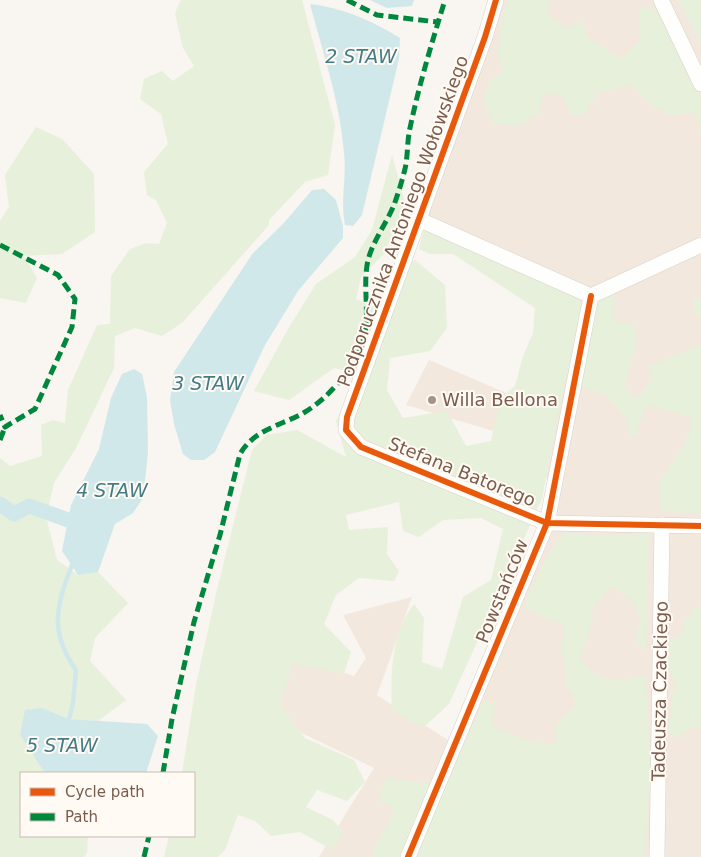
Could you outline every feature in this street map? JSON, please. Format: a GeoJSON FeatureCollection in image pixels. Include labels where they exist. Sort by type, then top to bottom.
{"type":"FeatureCollection","features":[{"type":"Feature","properties":{"kind":"street","name":"Podporucznika Antoniego Wołowskiego"},"geometry":{"type":"LineString","coordinates":[[361,447],[346,430],[347,418],[485,37],[496,0]]}},
{"type":"Feature","properties":{"kind":"street"},"geometry":{"type":"LineString","coordinates":[[662,0],[701,84]]}},
{"type":"Feature","properties":{"kind":"street"},"geometry":{"type":"LineString","coordinates":[[418,219],[591,296],[701,245]]}},
{"type":"Feature","properties":{"kind":"street","name":"Powstańców"},"geometry":{"type":"LineString","coordinates":[[408,857],[547,523],[591,296]]}},
{"type":"Feature","properties":{"kind":"street","name":"Stefana Batorego"},"geometry":{"type":"LineString","coordinates":[[361,447],[547,523],[701,526]]}},
{"type":"Feature","properties":{"kind":"street","name":"Tadeusza Czackiego"},"geometry":{"type":"LineString","coordinates":[[657,857],[662,525]]}},
{"type":"Feature","properties":{"kind":"shaded area"},"geometry":{"type":"Polygon","coordinates":[[[502,0],[678,0],[701,42],[701,857],[319,857],[374,768],[275,720],[294,657],[354,676],[366,658],[343,615],[412,597],[377,695],[448,740],[559,505],[530,442],[406,405],[429,360],[544,409],[577,307],[418,219],[502,0]]]}},
{"type":"Feature","properties":{"kind":"green space"},"geometry":{"type":"Polygon","coordinates":[[[181,0],[302,0],[335,125],[328,175],[305,182],[269,220],[269,225],[182,323],[162,336],[135,328],[115,336],[114,368],[76,448],[54,483],[46,517],[57,560],[78,575],[98,572],[128,603],[95,638],[90,661],[126,700],[98,721],[69,719],[42,708],[41,766],[44,772],[20,772],[20,837],[88,837],[87,853],[84,857],[0,857],[0,458],[10,466],[42,456],[41,425],[53,420],[65,423],[68,390],[97,325],[110,324],[111,276],[130,249],[146,243],[159,244],[167,223],[156,200],[147,195],[144,172],[168,144],[161,114],[140,99],[144,79],[162,71],[173,81],[194,66],[183,48],[175,13],[181,0]]]}},
{"type":"Feature","properties":{"kind":"green space"},"geometry":{"type":"Polygon","coordinates":[[[508,0],[552,0],[550,1],[548,14],[565,28],[585,21],[585,35],[621,59],[640,40],[640,10],[648,6],[658,14],[701,98],[701,131],[694,112],[672,116],[650,104],[633,85],[598,92],[583,115],[572,116],[561,94],[543,95],[539,114],[518,126],[493,123],[483,101],[488,84],[504,69],[497,55],[502,20],[508,0]]]}},
{"type":"Feature","properties":{"kind":"green space"},"geometry":{"type":"Polygon","coordinates":[[[678,0],[701,0],[701,42],[700,42],[678,0]]]}},
{"type":"Feature","properties":{"kind":"green space"},"geometry":{"type":"Polygon","coordinates":[[[36,127],[62,139],[94,174],[95,232],[62,254],[24,256],[37,278],[26,303],[0,298],[0,221],[9,207],[5,175],[36,127]]]}},
{"type":"Feature","properties":{"kind":"green space"},"geometry":{"type":"Polygon","coordinates":[[[392,155],[405,202],[385,253],[361,277],[356,299],[383,311],[404,264],[415,260],[445,285],[447,328],[430,351],[390,358],[387,390],[403,418],[447,411],[466,446],[491,441],[500,399],[515,386],[523,356],[533,333],[535,308],[453,254],[430,254],[419,249],[424,228],[578,297],[583,310],[615,291],[614,321],[636,325],[634,353],[624,386],[635,399],[649,384],[650,366],[701,345],[701,513],[662,512],[659,495],[659,485],[663,476],[687,437],[691,417],[646,405],[639,424],[638,436],[627,434],[627,419],[604,394],[565,381],[542,499],[449,704],[424,727],[408,721],[392,709],[392,668],[401,627],[414,604],[424,618],[422,662],[442,669],[463,597],[491,580],[503,529],[481,518],[443,520],[419,537],[403,531],[399,502],[346,515],[349,530],[388,527],[387,554],[399,571],[394,581],[359,578],[336,595],[324,624],[351,652],[344,674],[293,663],[280,704],[305,738],[354,760],[365,782],[347,801],[317,790],[306,807],[333,820],[344,834],[331,849],[300,832],[271,836],[255,821],[238,815],[225,850],[218,857],[164,857],[169,837],[195,837],[195,772],[182,772],[196,685],[216,594],[252,450],[267,435],[297,430],[346,457],[336,421],[360,375],[334,368],[289,400],[254,391],[288,329],[316,284],[355,257],[372,230],[392,155]]]}},
{"type":"Feature","properties":{"kind":"green space"},"geometry":{"type":"Polygon","coordinates":[[[693,298],[701,301],[701,319],[693,310],[693,298]]]}},
{"type":"Feature","properties":{"kind":"green space"},"geometry":{"type":"Polygon","coordinates":[[[564,532],[599,536],[649,534],[646,651],[635,640],[641,618],[633,602],[612,586],[593,608],[589,634],[579,657],[595,672],[609,679],[616,680],[646,676],[650,762],[645,857],[374,857],[372,851],[391,818],[394,809],[378,800],[387,777],[414,782],[446,784],[483,702],[495,701],[492,726],[530,742],[555,744],[556,725],[575,706],[574,696],[565,685],[566,670],[561,646],[564,625],[544,618],[524,605],[544,562],[564,532]]]}},
{"type":"Feature","properties":{"kind":"green space"},"geometry":{"type":"Polygon","coordinates":[[[701,607],[701,728],[693,726],[676,738],[669,732],[674,679],[667,665],[669,641],[682,635],[684,622],[694,608],[701,607]]]}},
{"type":"Feature","properties":{"kind":"water"},"geometry":{"type":"Polygon","coordinates":[[[370,0],[414,0],[412,6],[387,8],[370,0]]]}},
{"type":"Feature","properties":{"kind":"water","name":"2 STAW"},"geometry":{"type":"Polygon","coordinates":[[[310,4],[334,8],[356,16],[400,38],[399,59],[362,215],[353,226],[345,225],[343,207],[345,162],[339,115],[310,4]]]}},
{"type":"Feature","properties":{"kind":"water","name":"3 STAW"},"geometry":{"type":"Polygon","coordinates":[[[324,189],[336,200],[343,226],[343,238],[298,291],[265,345],[215,452],[204,460],[191,460],[183,454],[174,424],[170,400],[174,372],[253,253],[283,224],[312,190],[324,189]]]}},
{"type":"Feature","properties":{"kind":"water","name":"4 STAW"},"geometry":{"type":"Polygon","coordinates":[[[134,369],[142,374],[147,397],[148,453],[143,498],[133,513],[115,524],[98,572],[78,575],[62,551],[71,505],[99,449],[111,398],[122,374],[134,369]]]}},
{"type":"Feature","properties":{"kind":"water","name":"5 STAW"},"geometry":{"type":"Polygon","coordinates":[[[42,708],[69,719],[147,724],[158,736],[146,772],[44,772],[20,735],[25,710],[42,708]]]}},
{"type":"Feature","properties":{"kind":"waterway"},"geometry":{"type":"LineString","coordinates":[[0,504],[14,514],[29,506],[68,520]]}},
{"type":"Feature","properties":{"kind":"waterway"},"geometry":{"type":"LineString","coordinates":[[69,719],[73,703],[76,670],[67,656],[62,643],[58,619],[62,593],[72,565]]}},
{"type":"Feature","properties":{"kind":"marked path"},"geometry":{"type":"LineString","coordinates":[[347,0],[377,15],[438,22]]}},
{"type":"Feature","properties":{"kind":"marked path"},"geometry":{"type":"LineString","coordinates":[[163,772],[172,719],[194,622],[220,535],[240,454],[261,433],[296,417],[321,400],[336,386],[348,370],[363,342],[366,319],[366,272],[368,260],[394,205],[401,183],[414,112],[445,0]]}},
{"type":"Feature","properties":{"kind":"marked path"},"geometry":{"type":"LineString","coordinates":[[0,245],[58,275],[75,299],[72,327],[35,409],[5,427],[0,415]]}},
{"type":"Feature","properties":{"kind":"marked path"},"geometry":{"type":"LineString","coordinates":[[0,440],[5,427]]}},
{"type":"Feature","properties":{"kind":"marked path"},"geometry":{"type":"LineString","coordinates":[[144,857],[149,837]]}},
{"type":"Feature","properties":{"kind":"cycle path"},"geometry":{"type":"LineString","coordinates":[[496,0],[485,37],[347,417],[346,430],[361,447],[547,523],[701,526]]}},
{"type":"Feature","properties":{"kind":"cycle path"},"geometry":{"type":"LineString","coordinates":[[408,857],[547,523],[591,296]]}},
{"type":"Feature","properties":{"kind":"place","name":"Willa Bellona"},"geometry":{"type":"Point","coordinates":[432,400]}}]}
